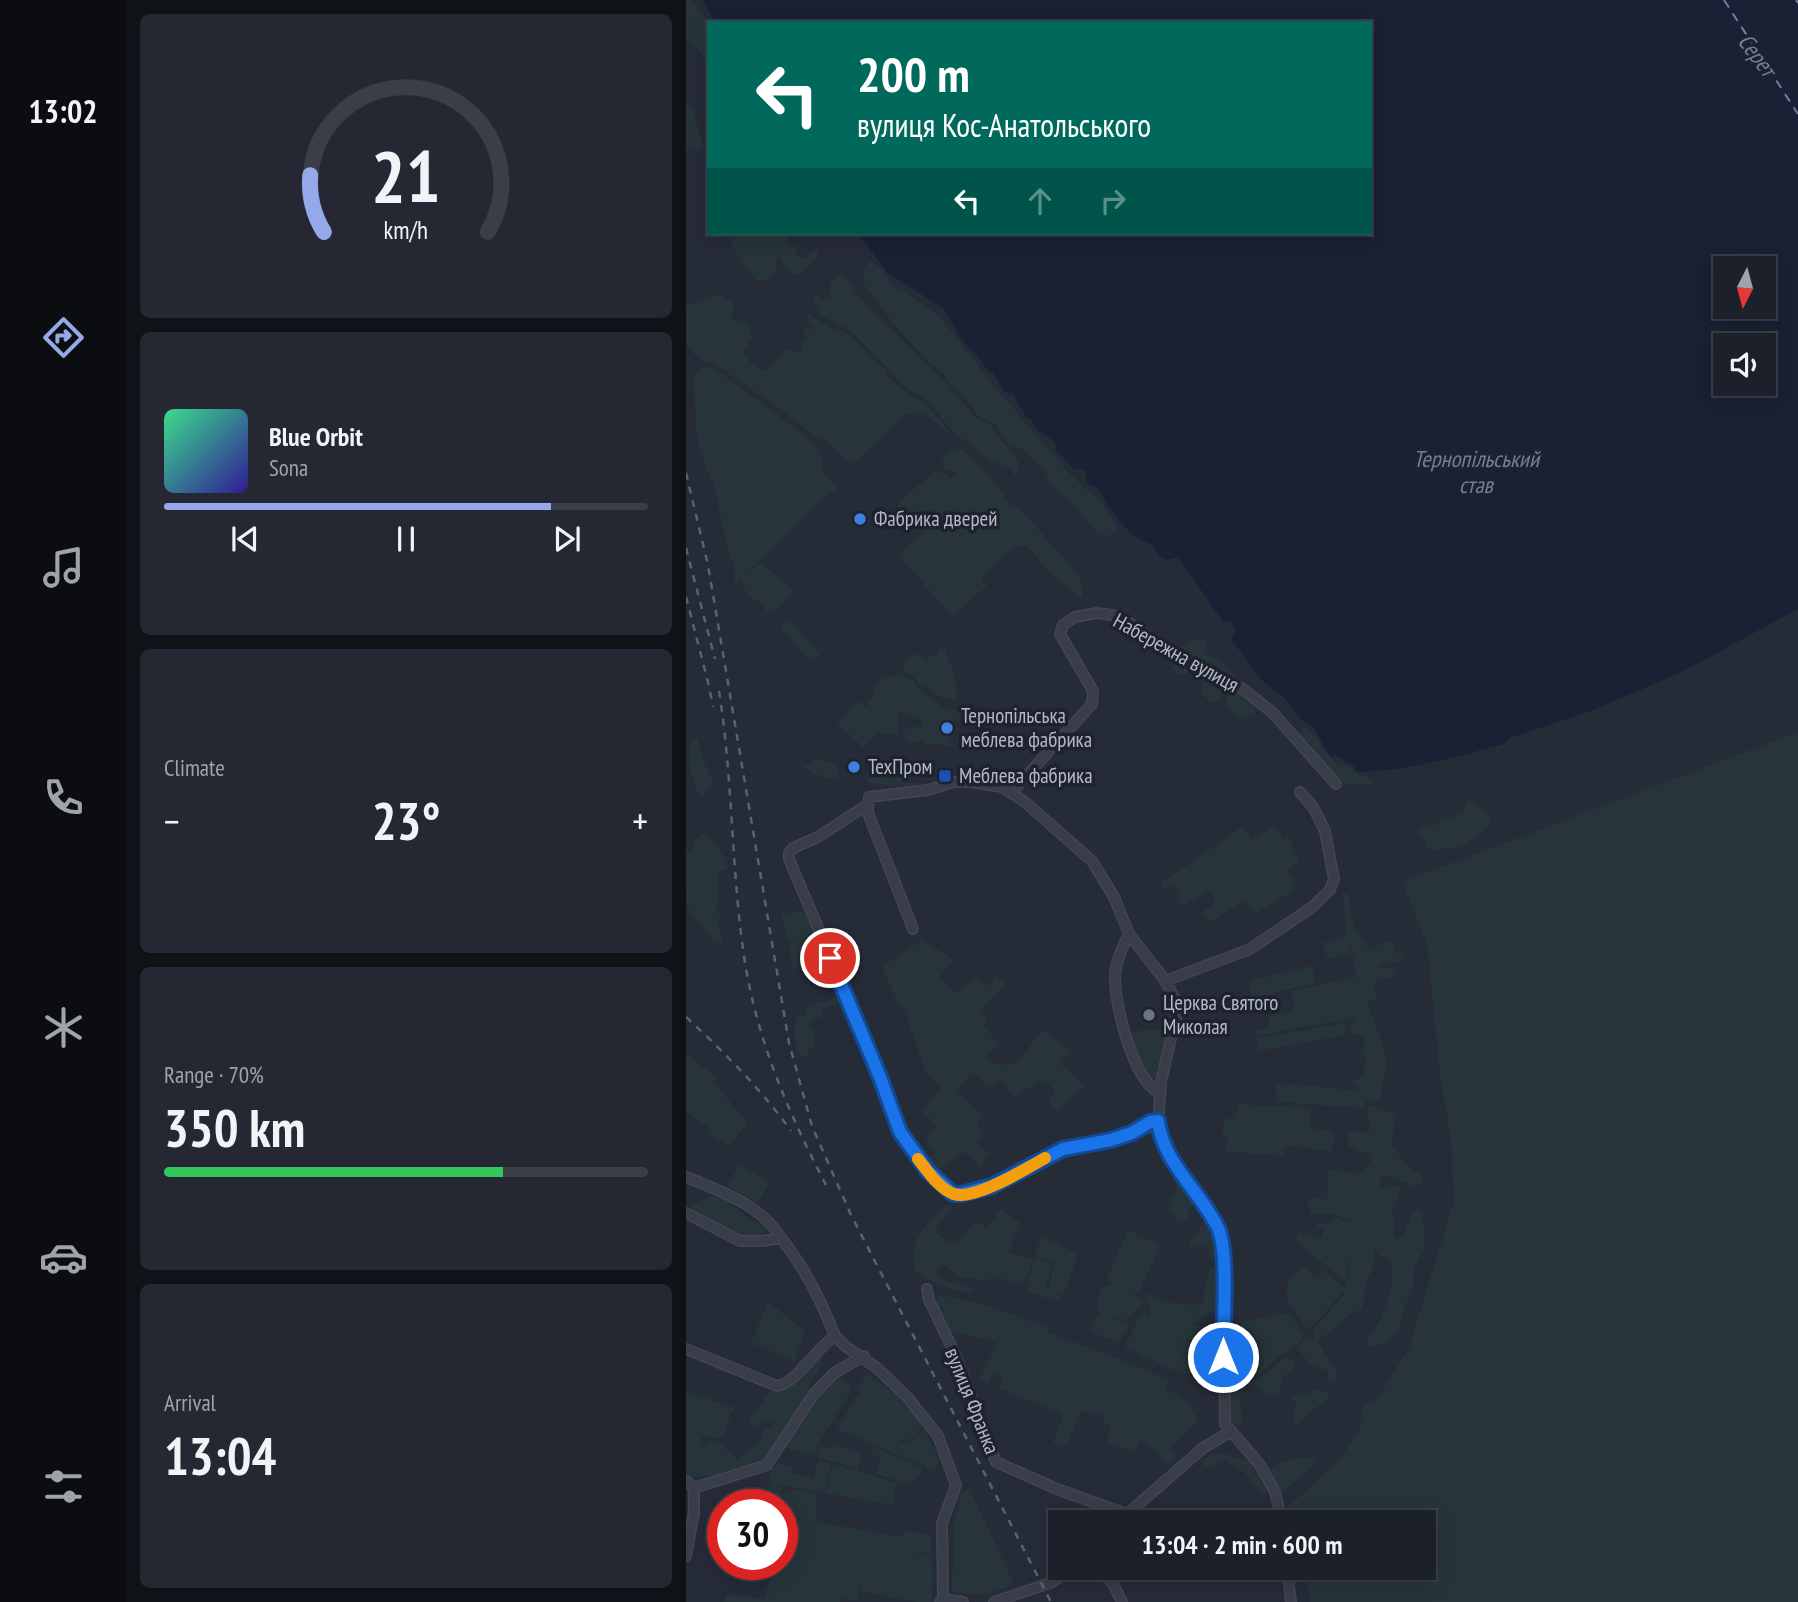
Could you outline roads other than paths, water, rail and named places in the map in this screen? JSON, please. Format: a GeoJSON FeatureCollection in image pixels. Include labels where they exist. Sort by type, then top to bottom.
{"type":"FeatureCollection","features":[{"type":"Feature","properties":{"kind":"street","name":"Набережна вулиця"},"geometry":{"type":"LineString","coordinates":[[1011,793],[1093,704],[1093,691],[1060,634],[1063,625],[1075,617],[1097,613],[1119,617],[1188,664],[1243,689],[1273,713],[1336,784]]}},
{"type":"Feature","properties":{"kind":"street"},"geometry":{"type":"LineString","coordinates":[[1158,1121],[1111,1140],[1063,1149],[1011,1178],[971,1193],[953,1194],[928,1171],[900,1132],[880,1077],[789,859],[789,853],[793,848],[818,838],[868,801],[928,790],[954,782],[1002,787],[1025,802],[1092,861],[1114,897],[1129,934],[1174,997],[1176,1017],[1160,1093],[1158,1121],[1165,1143],[1181,1174],[1219,1230],[1223,1262],[1224,1415],[1230,1433],[1260,1465],[1275,1492],[1279,1510]]}},
{"type":"Feature","properties":{"kind":"street"},"geometry":{"type":"LineString","coordinates":[[1165,981],[1250,949],[1311,908],[1330,890],[1335,879],[1325,831],[1313,807],[1300,792]]}},
{"type":"Feature","properties":{"kind":"street"},"geometry":{"type":"LineString","coordinates":[[868,801],[867,813],[913,929]]}},
{"type":"Feature","properties":{"kind":"street"},"geometry":{"type":"LineString","coordinates":[[1129,934],[1118,959],[1116,992],[1136,1064],[1154,1090],[1160,1093]]}},
{"type":"Feature","properties":{"kind":"street"},"geometry":{"type":"LineString","coordinates":[[686,1177],[752,1207],[768,1220],[814,1286],[835,1336],[877,1368],[908,1398],[938,1436],[956,1485],[942,1523],[942,1600],[963,1602]]}},
{"type":"Feature","properties":{"kind":"street"},"geometry":{"type":"LineString","coordinates":[[686,1213],[740,1241],[781,1238]]}},
{"type":"Feature","properties":{"kind":"street","name":"вулиця Франка"},"geometry":{"type":"LineString","coordinates":[[927,1289],[996,1462],[1057,1489],[1115,1510]]}},
{"type":"Feature","properties":{"kind":"street"},"geometry":{"type":"LineString","coordinates":[[686,1349],[777,1386],[790,1381],[822,1344],[835,1336]]}},
{"type":"Feature","properties":{"kind":"street"},"geometry":{"type":"LineString","coordinates":[[694,1488],[767,1465],[813,1395],[834,1373],[861,1357]]}},
{"type":"Feature","properties":{"kind":"street"},"geometry":{"type":"LineString","coordinates":[[1131,1510],[1203,1448],[1230,1433]]}},
{"type":"Feature","properties":{"kind":"street"},"geometry":{"type":"LineString","coordinates":[[686,1481],[694,1488],[694,1513],[686,1556]]}},
{"type":"Feature","properties":{"kind":"street"},"geometry":{"type":"LineString","coordinates":[[994,1602],[1016,1598],[1055,1580]]}},
{"type":"Feature","properties":{"kind":"street"},"geometry":{"type":"LineString","coordinates":[[1109,1580],[1122,1602]]}},
{"type":"Feature","properties":{"kind":"street"},"geometry":{"type":"LineString","coordinates":[[1288,1580],[1291,1602]]}},
{"type":"Feature","properties":{"kind":"water","name":"Тернопільський став"},"geometry":{"type":"Polygon","coordinates":[[[702,0],[1798,0],[1798,609],[1680,673],[1593,710],[1509,738],[1504,744],[1413,766],[1375,771],[1356,772],[1354,766],[1335,755],[1329,755],[1314,728],[1302,720],[1285,699],[1262,680],[1231,639],[1236,629],[1230,621],[1224,623],[1178,557],[1167,560],[1159,556],[1153,546],[1133,535],[1116,517],[1096,487],[1086,482],[1086,472],[1083,469],[1074,469],[1055,449],[1057,445],[1054,441],[1036,428],[1032,419],[1027,418],[1013,394],[1004,391],[993,373],[989,372],[960,337],[944,309],[887,272],[859,235],[1372,235],[1372,21],[715,21],[702,0]]]}},
{"type":"Feature","properties":{"kind":"railway"},"geometry":{"type":"LineString","coordinates":[[686,473],[708,565],[789,1043],[812,1126],[851,1215],[1051,1602]]}},
{"type":"Feature","properties":{"kind":"railway"},"geometry":{"type":"LineString","coordinates":[[686,548],[715,659]]}},
{"type":"Feature","properties":{"kind":"railway"},"geometry":{"type":"LineString","coordinates":[[686,597],[713,707]]}},
{"type":"Feature","properties":{"kind":"railway"},"geometry":{"type":"LineString","coordinates":[[719,691],[740,923],[749,986],[775,1074],[826,1185]]}},
{"type":"Feature","properties":{"kind":"railway"},"geometry":{"type":"LineString","coordinates":[[686,1017],[741,1071],[791,1131]]}},
{"type":"Feature","properties":{"kind":"place","name":"Фабрика дверей"},"geometry":{"type":"Point","coordinates":[860,519]}},
{"type":"Feature","properties":{"kind":"place","name":"Тернопільська меблева фабрика"},"geometry":{"type":"Point","coordinates":[947,728]}},
{"type":"Feature","properties":{"kind":"place","name":"ТехПром"},"geometry":{"type":"Point","coordinates":[854,767]}},
{"type":"Feature","properties":{"kind":"place","name":"Меблева фабрика"},"geometry":{"type":"Point","coordinates":[945,776]}},
{"type":"Feature","properties":{"kind":"place","name":"Церква Святого Миколая"},"geometry":{"type":"Point","coordinates":[1149,1015]}},
{"type":"Feature","properties":{"kind":"water label","name":"Серет"},"geometry":{"type":"Point","coordinates":[1757,55]}}]}
